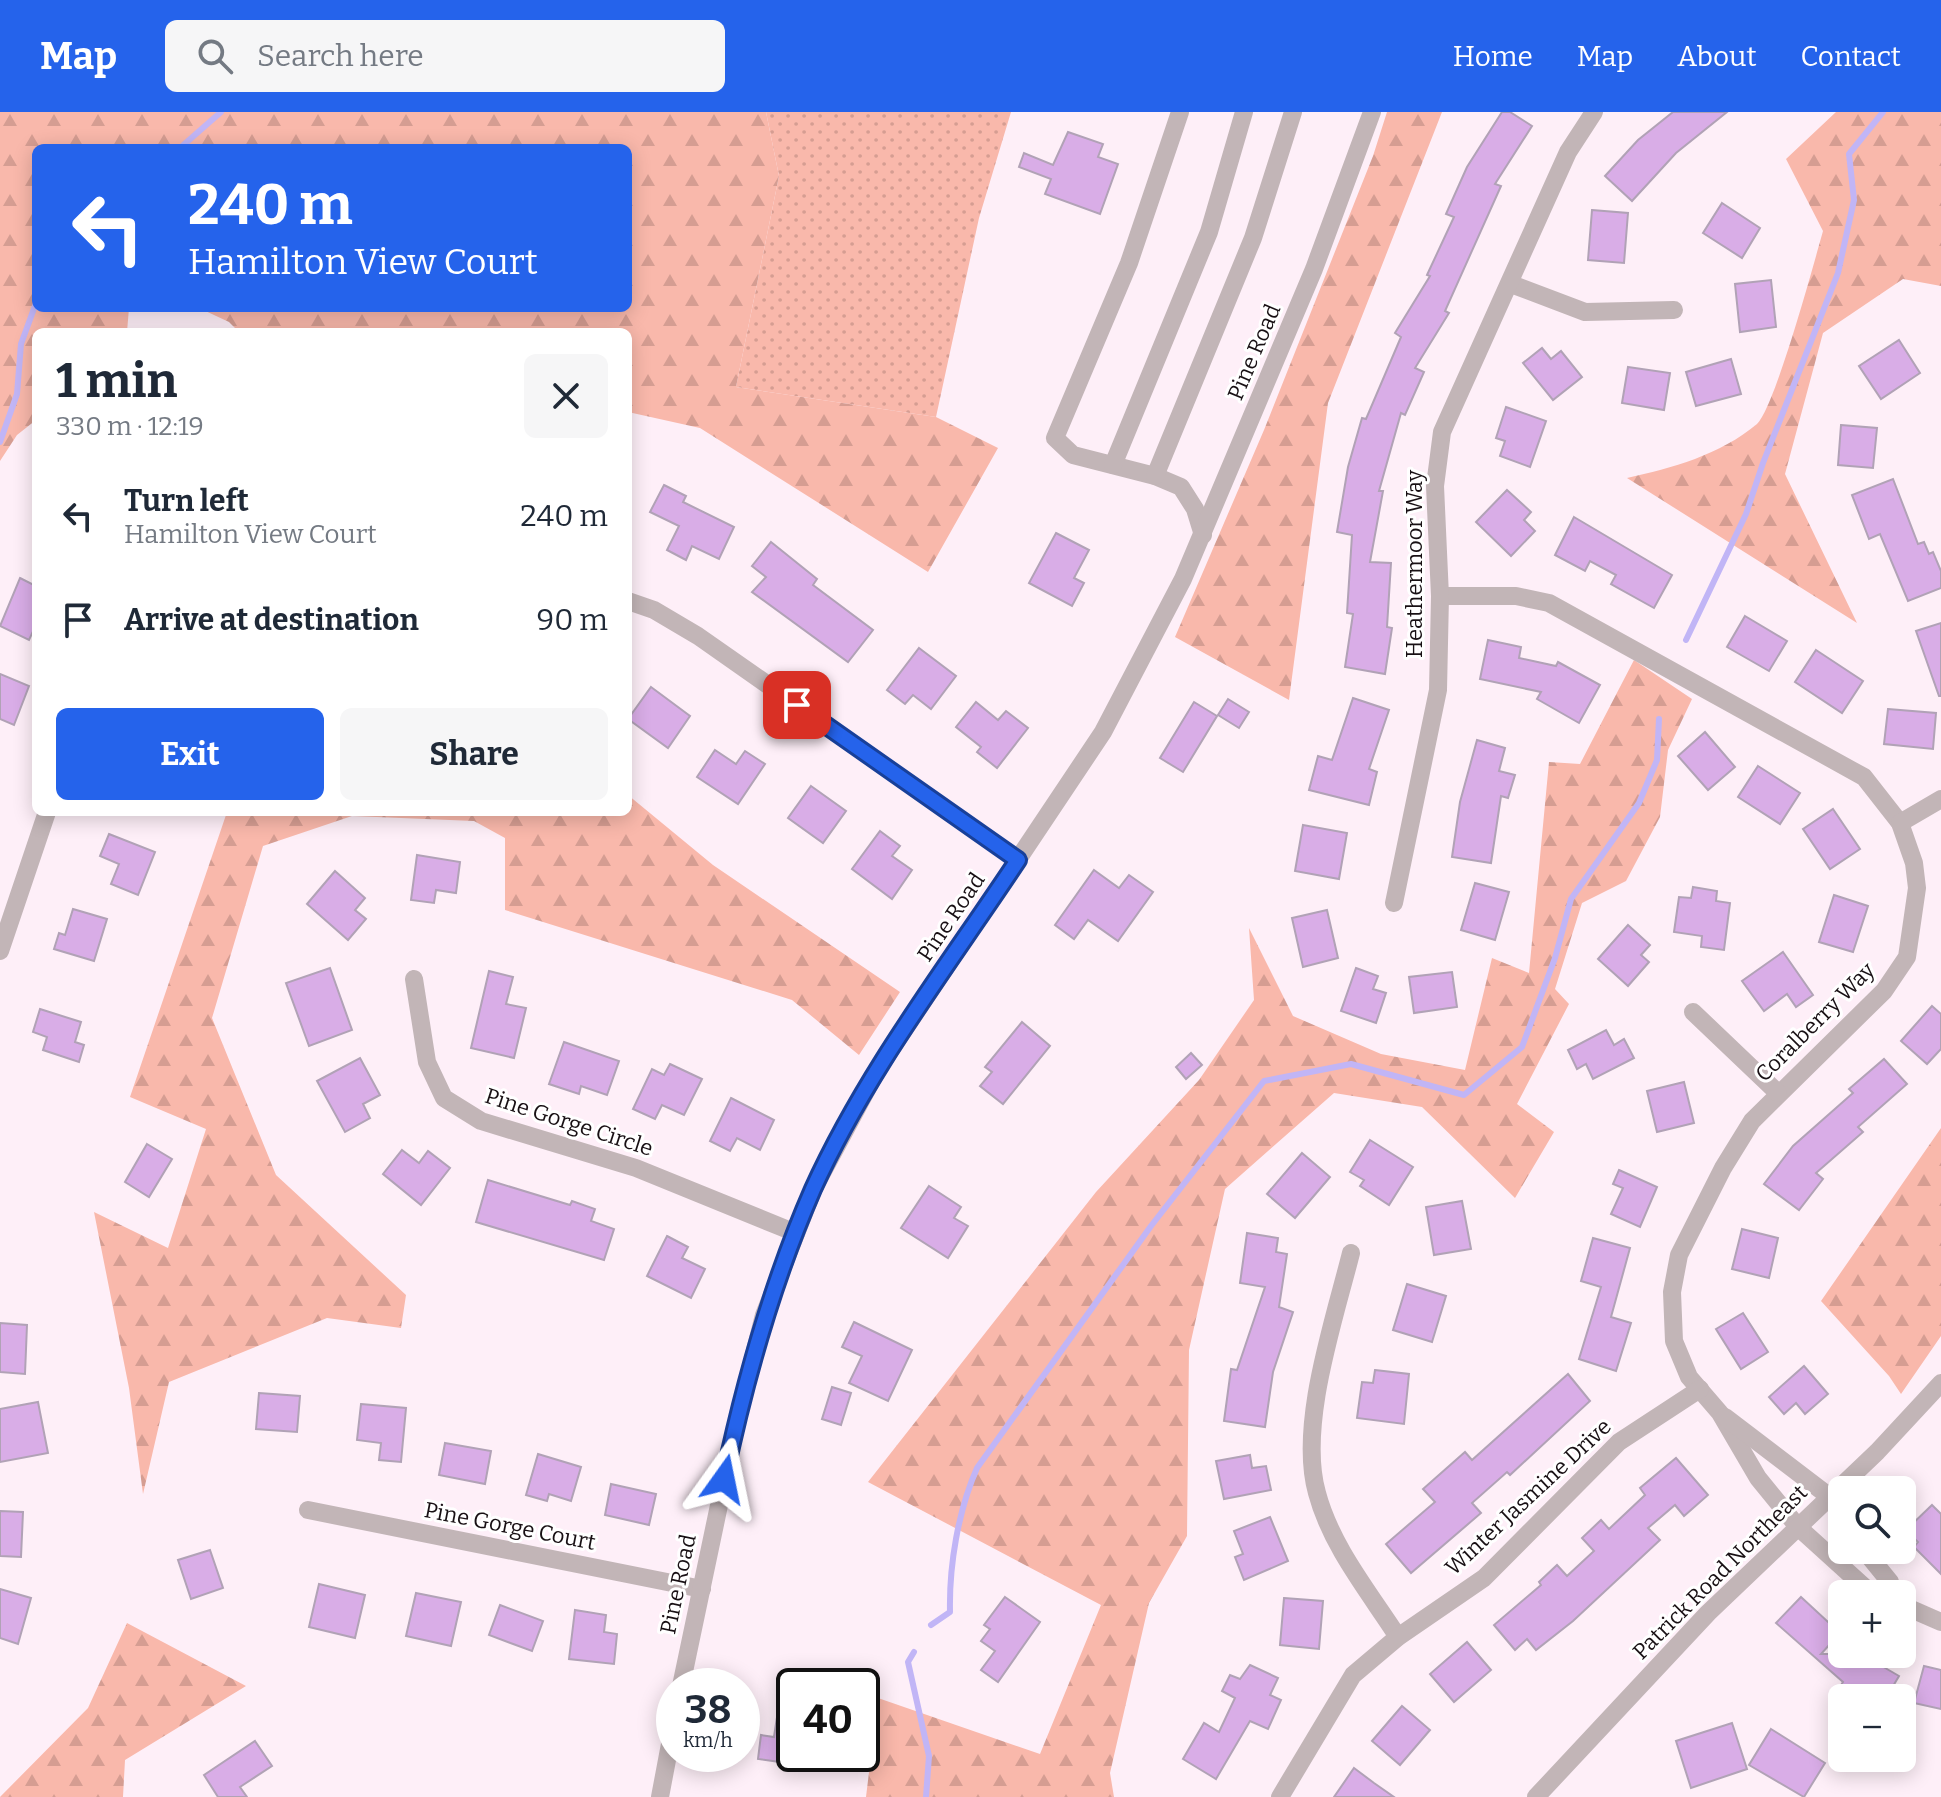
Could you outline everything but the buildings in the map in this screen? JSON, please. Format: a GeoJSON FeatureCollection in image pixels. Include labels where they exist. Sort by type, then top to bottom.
{"type":"FeatureCollection","features":[{"type":"Feature","properties":{"kind":"street"},"geometry":{"type":"LineString","coordinates":[[1180,112],[1129,263],[1055,438],[1073,455],[1155,476],[1181,487],[1189,497],[1203,535]]}},
{"type":"Feature","properties":{"kind":"street"},"geometry":{"type":"LineString","coordinates":[[1113,465],[1209,232],[1244,112]]}},
{"type":"Feature","properties":{"kind":"street"},"geometry":{"type":"LineString","coordinates":[[1155,476],[1253,238],[1293,112]]}},
{"type":"Feature","properties":{"kind":"street","name":"Pine Road"},"geometry":{"type":"LineString","coordinates":[[685,1668],[734,1434],[764,1315],[814,1188],[878,1069],[1103,732],[1203,535],[1314,269],[1372,112]]}},
{"type":"Feature","properties":{"kind":"street","name":"Heathermoor Way"},"geometry":{"type":"LineString","coordinates":[[1394,903],[1438,690],[1440,596],[1435,486],[1442,432],[1568,152],[1594,112]]}},
{"type":"Feature","properties":{"kind":"street"},"geometry":{"type":"LineString","coordinates":[[1511,284],[1585,312],[1674,310]]}},
{"type":"Feature","properties":{"kind":"street","name":"Coralberry Way"},"geometry":{"type":"LineString","coordinates":[[1440,596],[1516,596],[1549,603],[1864,777],[1900,823],[1914,863],[1917,888],[1907,957],[1884,991],[1752,1121],[1723,1168],[1679,1255],[1672,1292],[1674,1341],[1689,1377],[1720,1413],[1758,1478],[1798,1527],[1857,1580]]}},
{"type":"Feature","properties":{"kind":"street"},"geometry":{"type":"LineString","coordinates":[[632,602],[654,610],[698,636],[1018,860]]}},
{"type":"Feature","properties":{"kind":"street"},"geometry":{"type":"LineString","coordinates":[[1900,823],[1941,799]]}},
{"type":"Feature","properties":{"kind":"street"},"geometry":{"type":"LineString","coordinates":[[0,951],[46,816]]}},
{"type":"Feature","properties":{"kind":"street","name":"Pine Gorge Circle"},"geometry":{"type":"LineString","coordinates":[[414,979],[427,1062],[444,1098],[481,1121],[636,1168],[796,1233]]}},
{"type":"Feature","properties":{"kind":"street"},"geometry":{"type":"LineString","coordinates":[[1693,1012],[1778,1093]]}},
{"type":"Feature","properties":{"kind":"street"},"geometry":{"type":"LineString","coordinates":[[1351,1253],[1312,1416],[1316,1492],[1343,1553],[1398,1637]]}},
{"type":"Feature","properties":{"kind":"street","name":"Patrick Road Northeast"},"geometry":{"type":"LineString","coordinates":[[1850,1476],[1941,1383]]}},
{"type":"Feature","properties":{"kind":"street","name":"Winter Jasmine Drive"},"geometry":{"type":"LineString","coordinates":[[1280,1797],[1353,1675],[1398,1637],[1484,1578],[1619,1442],[1700,1389]]}},
{"type":"Feature","properties":{"kind":"street","name":"Coralberry Way"},"geometry":{"type":"LineString","coordinates":[[1720,1413],[1828,1495]]}},
{"type":"Feature","properties":{"kind":"street","name":"Patrick Road Northeast"},"geometry":{"type":"LineString","coordinates":[[1536,1797],[1708,1613],[1828,1499]]}},
{"type":"Feature","properties":{"kind":"street","name":"Pine Gorge Court"},"geometry":{"type":"LineString","coordinates":[[308,1510],[702,1589]]}},
{"type":"Feature","properties":{"kind":"street"},"geometry":{"type":"LineString","coordinates":[[1875,1564],[1888,1580]]}},
{"type":"Feature","properties":{"kind":"street"},"geometry":{"type":"LineString","coordinates":[[1916,1611],[1941,1622]]}},
{"type":"Feature","properties":{"kind":"street"},"geometry":{"type":"LineString","coordinates":[[660,1797],[665,1772]]}},
{"type":"Feature","properties":{"kind":"green space"},"geometry":{"type":"Polygon","coordinates":[[[0,112],[766,112],[779,176],[736,387],[936,417],[998,448],[928,572],[700,428],[632,413],[632,328],[235,328],[208,312],[632,312],[632,144],[32,144],[32,312],[129,312],[127,328],[32,328],[32,423],[17,435],[0,461],[0,112]]]}},
{"type":"Feature","properties":{"kind":"green space"},"geometry":{"type":"Polygon","coordinates":[[[766,112],[1011,112],[979,218],[936,417],[736,387],[779,176],[766,112]]]}},
{"type":"Feature","properties":{"kind":"green space"},"geometry":{"type":"Polygon","coordinates":[[[1387,112],[1442,112],[1328,403],[1289,700],[1175,637],[1264,430],[1373,156],[1387,112]]]}},
{"type":"Feature","properties":{"kind":"green space"},"geometry":{"type":"Polygon","coordinates":[[[1836,112],[1941,112],[1941,286],[1903,279],[1823,333],[1785,474],[1857,623],[1627,478],[1678,465],[1711,452],[1743,435],[1757,424],[1765,412],[1793,333],[1823,231],[1786,159],[1836,112]]]}},
{"type":"Feature","properties":{"kind":"green space"},"geometry":{"type":"Polygon","coordinates":[[[1634,660],[1692,699],[1668,750],[1660,817],[1626,881],[1582,903],[1555,989],[1569,1004],[1517,1104],[1554,1132],[1515,1198],[1422,1107],[1334,1093],[1225,1189],[1189,1350],[1187,1536],[1149,1603],[1110,1773],[1114,1797],[866,1797],[869,1772],[880,1772],[880,1699],[1040,1754],[1101,1605],[868,1482],[1096,1192],[1199,1080],[1254,1000],[1249,928],[1293,1016],[1381,1054],[1465,1070],[1492,958],[1529,973],[1549,762],[1580,764],[1634,660]]]}},
{"type":"Feature","properties":{"kind":"green space"},"geometry":{"type":"Polygon","coordinates":[[[632,798],[713,865],[900,992],[859,1055],[792,1000],[505,910],[505,838],[474,821],[352,816],[632,816],[632,798]]]}},
{"type":"Feature","properties":{"kind":"green space"},"geometry":{"type":"Polygon","coordinates":[[[226,816],[352,816],[263,846],[212,1018],[276,1175],[406,1295],[401,1328],[327,1318],[169,1382],[143,1494],[129,1388],[94,1212],[168,1248],[206,1129],[130,1097],[226,816]]]}},
{"type":"Feature","properties":{"kind":"green space"},"geometry":{"type":"Polygon","coordinates":[[[1941,1128],[1941,1336],[1901,1394],[1889,1376],[1821,1301],[1941,1128]]]}},
{"type":"Feature","properties":{"kind":"green space"},"geometry":{"type":"Polygon","coordinates":[[[127,1623],[246,1686],[125,1760],[123,1797],[0,1797],[88,1708],[127,1623]]]}},
{"type":"Feature","properties":{"kind":"waterway"},"geometry":{"type":"LineString","coordinates":[[185,144],[221,112]]}},
{"type":"Feature","properties":{"kind":"waterway"},"geometry":{"type":"LineString","coordinates":[[1686,640],[1746,514],[1838,273],[1854,200],[1849,154],[1883,112]]}},
{"type":"Feature","properties":{"kind":"waterway"},"geometry":{"type":"LineString","coordinates":[[0,442],[17,394],[21,344],[33,312]]}},
{"type":"Feature","properties":{"kind":"waterway"},"geometry":{"type":"LineString","coordinates":[[931,1625],[950,1612],[956,1539],[977,1468],[1151,1226],[1264,1081],[1351,1064],[1464,1095],[1522,1047],[1555,958],[1571,899],[1639,803],[1657,760],[1659,719]]}},
{"type":"Feature","properties":{"kind":"waterway"},"geometry":{"type":"LineString","coordinates":[[914,1652],[908,1662],[929,1756],[926,1797]]}},
{"type":"Feature","properties":{"kind":"route"},"geometry":{"type":"LineString","coordinates":[[724,1479],[764,1315],[814,1188],[878,1069],[1018,860],[797,705]]}}]}
